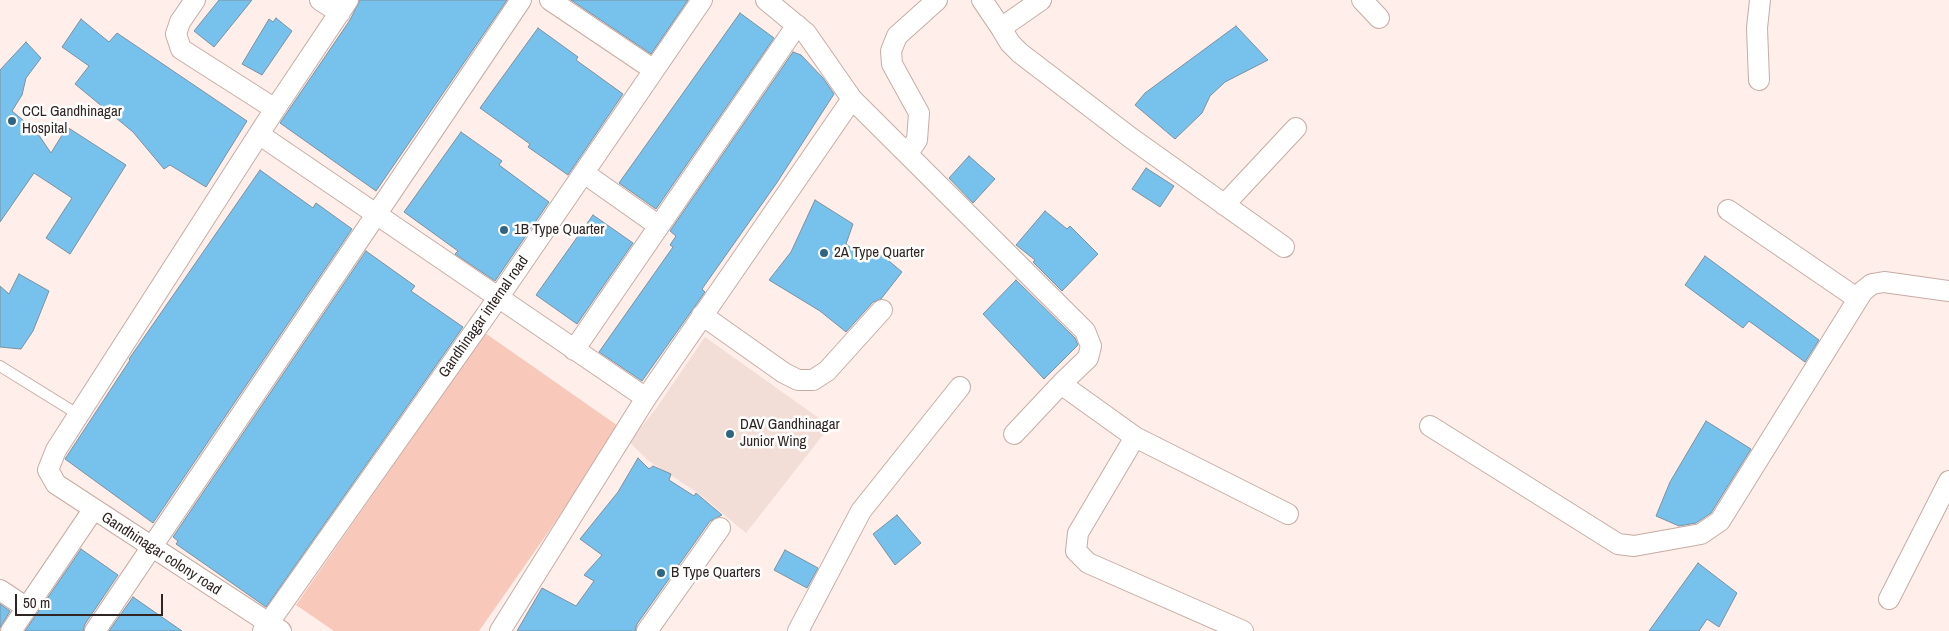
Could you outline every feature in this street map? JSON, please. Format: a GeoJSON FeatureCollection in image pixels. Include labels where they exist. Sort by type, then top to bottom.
{"type":"FeatureCollection","features":[{"type":"Feature","properties":{"kind":"street"},"geometry":{"type":"LineString","coordinates":[[195,0],[176,34],[181,49],[275,109]]}},
{"type":"Feature","properties":{"kind":"street"},"geometry":{"type":"LineString","coordinates":[[79,415],[275,109],[344,7],[320,0]]}},
{"type":"Feature","properties":{"kind":"street"},"geometry":{"type":"LineString","coordinates":[[95,631],[521,0]]}},
{"type":"Feature","properties":{"kind":"street"},"geometry":{"type":"LineString","coordinates":[[550,0],[654,70]]}},
{"type":"Feature","properties":{"kind":"street","name":"Gandhinagar internal road"},"geometry":{"type":"LineString","coordinates":[[271,628],[702,0]]}},
{"type":"Feature","properties":{"kind":"street"},"geometry":{"type":"LineString","coordinates":[[766,0],[806,33],[852,99],[1086,331],[1091,346],[1088,358],[1014,434]]}},
{"type":"Feature","properties":{"kind":"street"},"geometry":{"type":"LineString","coordinates":[[908,153],[917,140],[919,113],[892,64],[890,51],[897,36],[937,0]]}},
{"type":"Feature","properties":{"kind":"street"},"geometry":{"type":"LineString","coordinates":[[982,0],[1010,43],[1020,53],[1157,158],[1284,247]]}},
{"type":"Feature","properties":{"kind":"street"},"geometry":{"type":"LineString","coordinates":[[1000,28],[1041,0]]}},
{"type":"Feature","properties":{"kind":"street"},"geometry":{"type":"LineString","coordinates":[[1362,0],[1379,18]]}},
{"type":"Feature","properties":{"kind":"street"},"geometry":{"type":"LineString","coordinates":[[1759,80],[1757,28],[1760,0]]}},
{"type":"Feature","properties":{"kind":"street"},"geometry":{"type":"LineString","coordinates":[[574,350],[797,26]]}},
{"type":"Feature","properties":{"kind":"street"},"geometry":{"type":"LineString","coordinates":[[500,631],[646,398],[852,99]]}},
{"type":"Feature","properties":{"kind":"street"},"geometry":{"type":"LineString","coordinates":[[1224,205],[1296,128]]}},
{"type":"Feature","properties":{"kind":"street"},"geometry":{"type":"LineString","coordinates":[[260,135],[646,398]]}},
{"type":"Feature","properties":{"kind":"street"},"geometry":{"type":"LineString","coordinates":[[584,173],[659,226]]}},
{"type":"Feature","properties":{"kind":"street"},"geometry":{"type":"LineString","coordinates":[[1728,210],[1858,299]]}},
{"type":"Feature","properties":{"kind":"street"},"geometry":{"type":"LineString","coordinates":[[1430,426],[1618,544],[1634,546],[1701,534],[1715,525],[1725,513],[1863,291],[1872,284],[1884,282],[1949,291]]}},
{"type":"Feature","properties":{"kind":"street"},"geometry":{"type":"LineString","coordinates":[[702,315],[784,373],[798,380],[813,380],[827,371],[882,310]]}},
{"type":"Feature","properties":{"kind":"street"},"geometry":{"type":"LineString","coordinates":[[1061,384],[1135,436],[1288,514]]}},
{"type":"Feature","properties":{"kind":"street"},"geometry":{"type":"LineString","coordinates":[[798,631],[860,511],[960,387]]}},
{"type":"Feature","properties":{"kind":"street","name":"Gandhinagar colony road"},"geometry":{"type":"LineString","coordinates":[[79,415],[56,450],[48,470],[56,484],[271,628]]}},
{"type":"Feature","properties":{"kind":"street"},"geometry":{"type":"LineString","coordinates":[[1135,436],[1078,533],[1076,550],[1088,563],[1243,631]]}},
{"type":"Feature","properties":{"kind":"street"},"geometry":{"type":"LineString","coordinates":[[1889,599],[1949,481]]}},
{"type":"Feature","properties":{"kind":"street"},"geometry":{"type":"LineString","coordinates":[[11,631],[93,510]]}},
{"type":"Feature","properties":{"kind":"street"},"geometry":{"type":"LineString","coordinates":[[647,631],[720,528]]}},
{"type":"Feature","properties":{"kind":"street"},"geometry":{"type":"LineString","coordinates":[[0,590],[27,608]]}},
{"type":"Feature","properties":{"kind":"lane"},"geometry":{"type":"LineString","coordinates":[[0,366],[79,415]]}},
{"type":"Feature","properties":{"kind":"shaded area"},"geometry":{"type":"Polygon","coordinates":[[[485,333],[621,428],[479,631],[334,631],[296,605],[485,333]]]}},
{"type":"Feature","properties":{"kind":"shaded area","name":"DAV Gandhinagar Junior Wing"},"geometry":{"type":"Polygon","coordinates":[[[705,337],[830,426],[746,533],[698,493],[649,461],[629,442],[655,410],[705,337]]]}},
{"type":"Feature","properties":{"kind":"building"},"geometry":{"type":"Polygon","coordinates":[[[219,0],[252,0],[214,47],[194,31],[219,0]]]}},
{"type":"Feature","properties":{"kind":"building"},"geometry":{"type":"Polygon","coordinates":[[[360,0],[507,0],[376,191],[280,123],[350,20],[360,0]]]}},
{"type":"Feature","properties":{"kind":"building"},"geometry":{"type":"Polygon","coordinates":[[[571,0],[688,0],[651,54],[571,0]]]}},
{"type":"Feature","properties":{"kind":"building"},"geometry":{"type":"Polygon","coordinates":[[[740,13],[774,38],[656,209],[619,183],[740,13]]]}},
{"type":"Feature","properties":{"kind":"building"},"geometry":{"type":"Polygon","coordinates":[[[276,18],[292,31],[262,75],[242,64],[269,19],[273,22],[276,18]]]}},
{"type":"Feature","properties":{"kind":"building"},"geometry":{"type":"Polygon","coordinates":[[[81,19],[109,42],[117,33],[247,121],[206,187],[170,165],[164,169],[133,132],[75,84],[89,66],[62,47],[81,19]]]}},
{"type":"Feature","properties":{"kind":"building"},"geometry":{"type":"Polygon","coordinates":[[[1236,26],[1268,60],[1225,82],[1210,96],[1202,113],[1175,139],[1135,105],[1145,93],[1236,26]]]}},
{"type":"Feature","properties":{"kind":"building"},"geometry":{"type":"Polygon","coordinates":[[[538,28],[578,57],[576,60],[623,94],[568,175],[528,147],[530,144],[480,108],[538,28]]]}},
{"type":"Feature","properties":{"kind":"building"},"geometry":{"type":"Polygon","coordinates":[[[26,42],[41,58],[26,78],[22,95],[12,111],[36,131],[51,153],[67,127],[126,165],[70,254],[46,238],[72,198],[34,173],[0,222],[0,70],[26,42]]]}},
{"type":"Feature","properties":{"kind":"building"},"geometry":{"type":"Polygon","coordinates":[[[793,52],[801,55],[823,78],[834,94],[776,184],[702,289],[705,292],[642,381],[599,352],[673,247],[670,245],[676,236],[670,231],[793,52]]]}},
{"type":"Feature","properties":{"kind":"building"},"geometry":{"type":"Polygon","coordinates":[[[461,132],[502,161],[499,165],[549,202],[495,281],[455,254],[458,251],[404,212],[461,132]]]}},
{"type":"Feature","properties":{"kind":"building"},"geometry":{"type":"Polygon","coordinates":[[[969,156],[995,179],[973,203],[949,178],[969,156]]]}},
{"type":"Feature","properties":{"kind":"building"},"geometry":{"type":"Polygon","coordinates":[[[1146,168],[1174,186],[1160,207],[1132,189],[1146,168]]]}},
{"type":"Feature","properties":{"kind":"building"},"geometry":{"type":"Polygon","coordinates":[[[260,170],[313,208],[316,203],[352,229],[153,523],[65,459],[129,359],[260,170]]]}},
{"type":"Feature","properties":{"kind":"building","name":"2A Type Quarter"},"geometry":{"type":"Polygon","coordinates":[[[815,200],[853,224],[846,244],[867,260],[876,250],[902,272],[881,299],[873,302],[846,332],[820,311],[769,280],[791,252],[815,200]]]}},
{"type":"Feature","properties":{"kind":"building"},"geometry":{"type":"Polygon","coordinates":[[[1045,211],[1067,229],[1070,226],[1098,254],[1062,291],[1033,262],[1035,260],[1016,245],[1045,211]]]}},
{"type":"Feature","properties":{"kind":"building","name":"1B Type Quarter"},"geometry":{"type":"Polygon","coordinates":[[[593,215],[633,243],[577,324],[536,295],[593,215]]]}},
{"type":"Feature","properties":{"kind":"building"},"geometry":{"type":"Polygon","coordinates":[[[366,251],[415,286],[411,291],[463,327],[266,607],[176,544],[178,541],[173,537],[366,251]]]}},
{"type":"Feature","properties":{"kind":"building"},"geometry":{"type":"Polygon","coordinates":[[[1705,256],[1819,340],[1805,362],[1749,321],[1743,328],[1685,285],[1705,256]]]}},
{"type":"Feature","properties":{"kind":"building"},"geometry":{"type":"Polygon","coordinates":[[[19,274],[49,291],[33,331],[21,349],[0,347],[0,286],[9,294],[19,274]]]}},
{"type":"Feature","properties":{"kind":"building"},"geometry":{"type":"Polygon","coordinates":[[[1016,280],[1075,338],[1078,345],[1044,379],[983,314],[1016,280]]]}},
{"type":"Feature","properties":{"kind":"building"},"geometry":{"type":"Polygon","coordinates":[[[1706,421],[1751,449],[1711,513],[1696,523],[1679,526],[1656,516],[1670,482],[1706,421]]]}},
{"type":"Feature","properties":{"kind":"building"},"geometry":{"type":"Polygon","coordinates":[[[638,458],[649,469],[653,466],[671,474],[669,480],[694,496],[696,493],[722,515],[710,521],[637,624],[635,631],[517,631],[542,588],[576,606],[594,581],[584,575],[602,555],[580,539],[618,492],[638,458]]]}},
{"type":"Feature","properties":{"kind":"building"},"geometry":{"type":"Polygon","coordinates":[[[897,515],[921,543],[895,565],[873,534],[897,515]]]}},
{"type":"Feature","properties":{"kind":"building"},"geometry":{"type":"Polygon","coordinates":[[[81,549],[118,575],[85,624],[83,631],[25,631],[81,549]]]}},
{"type":"Feature","properties":{"kind":"building"},"geometry":{"type":"Polygon","coordinates":[[[785,550],[818,568],[807,588],[774,570],[785,550]]]}},
{"type":"Feature","properties":{"kind":"building"},"geometry":{"type":"Polygon","coordinates":[[[1698,563],[1737,593],[1719,627],[1707,619],[1699,631],[1649,631],[1698,563]]]}},
{"type":"Feature","properties":{"kind":"building"},"geometry":{"type":"Polygon","coordinates":[[[133,597],[182,631],[109,631],[133,597]]]}},
{"type":"Feature","properties":{"kind":"building"},"geometry":{"type":"Polygon","coordinates":[[[0,604],[10,611],[0,628],[0,604]]]}},
{"type":"Feature","properties":{"kind":"place","name":"CCL Gandhinagar Hospital"},"geometry":{"type":"Point","coordinates":[12,121]}},
{"type":"Feature","properties":{"kind":"place","name":"1B Type Quarter"},"geometry":{"type":"Point","coordinates":[504,230]}},
{"type":"Feature","properties":{"kind":"place","name":"2A Type Quarter"},"geometry":{"type":"Point","coordinates":[824,253]}},
{"type":"Feature","properties":{"kind":"place","name":"DAV Gandhinagar Junior Wing"},"geometry":{"type":"Point","coordinates":[730,434]}},
{"type":"Feature","properties":{"kind":"place","name":"B Type Quarters"},"geometry":{"type":"Point","coordinates":[661,573]}}]}
